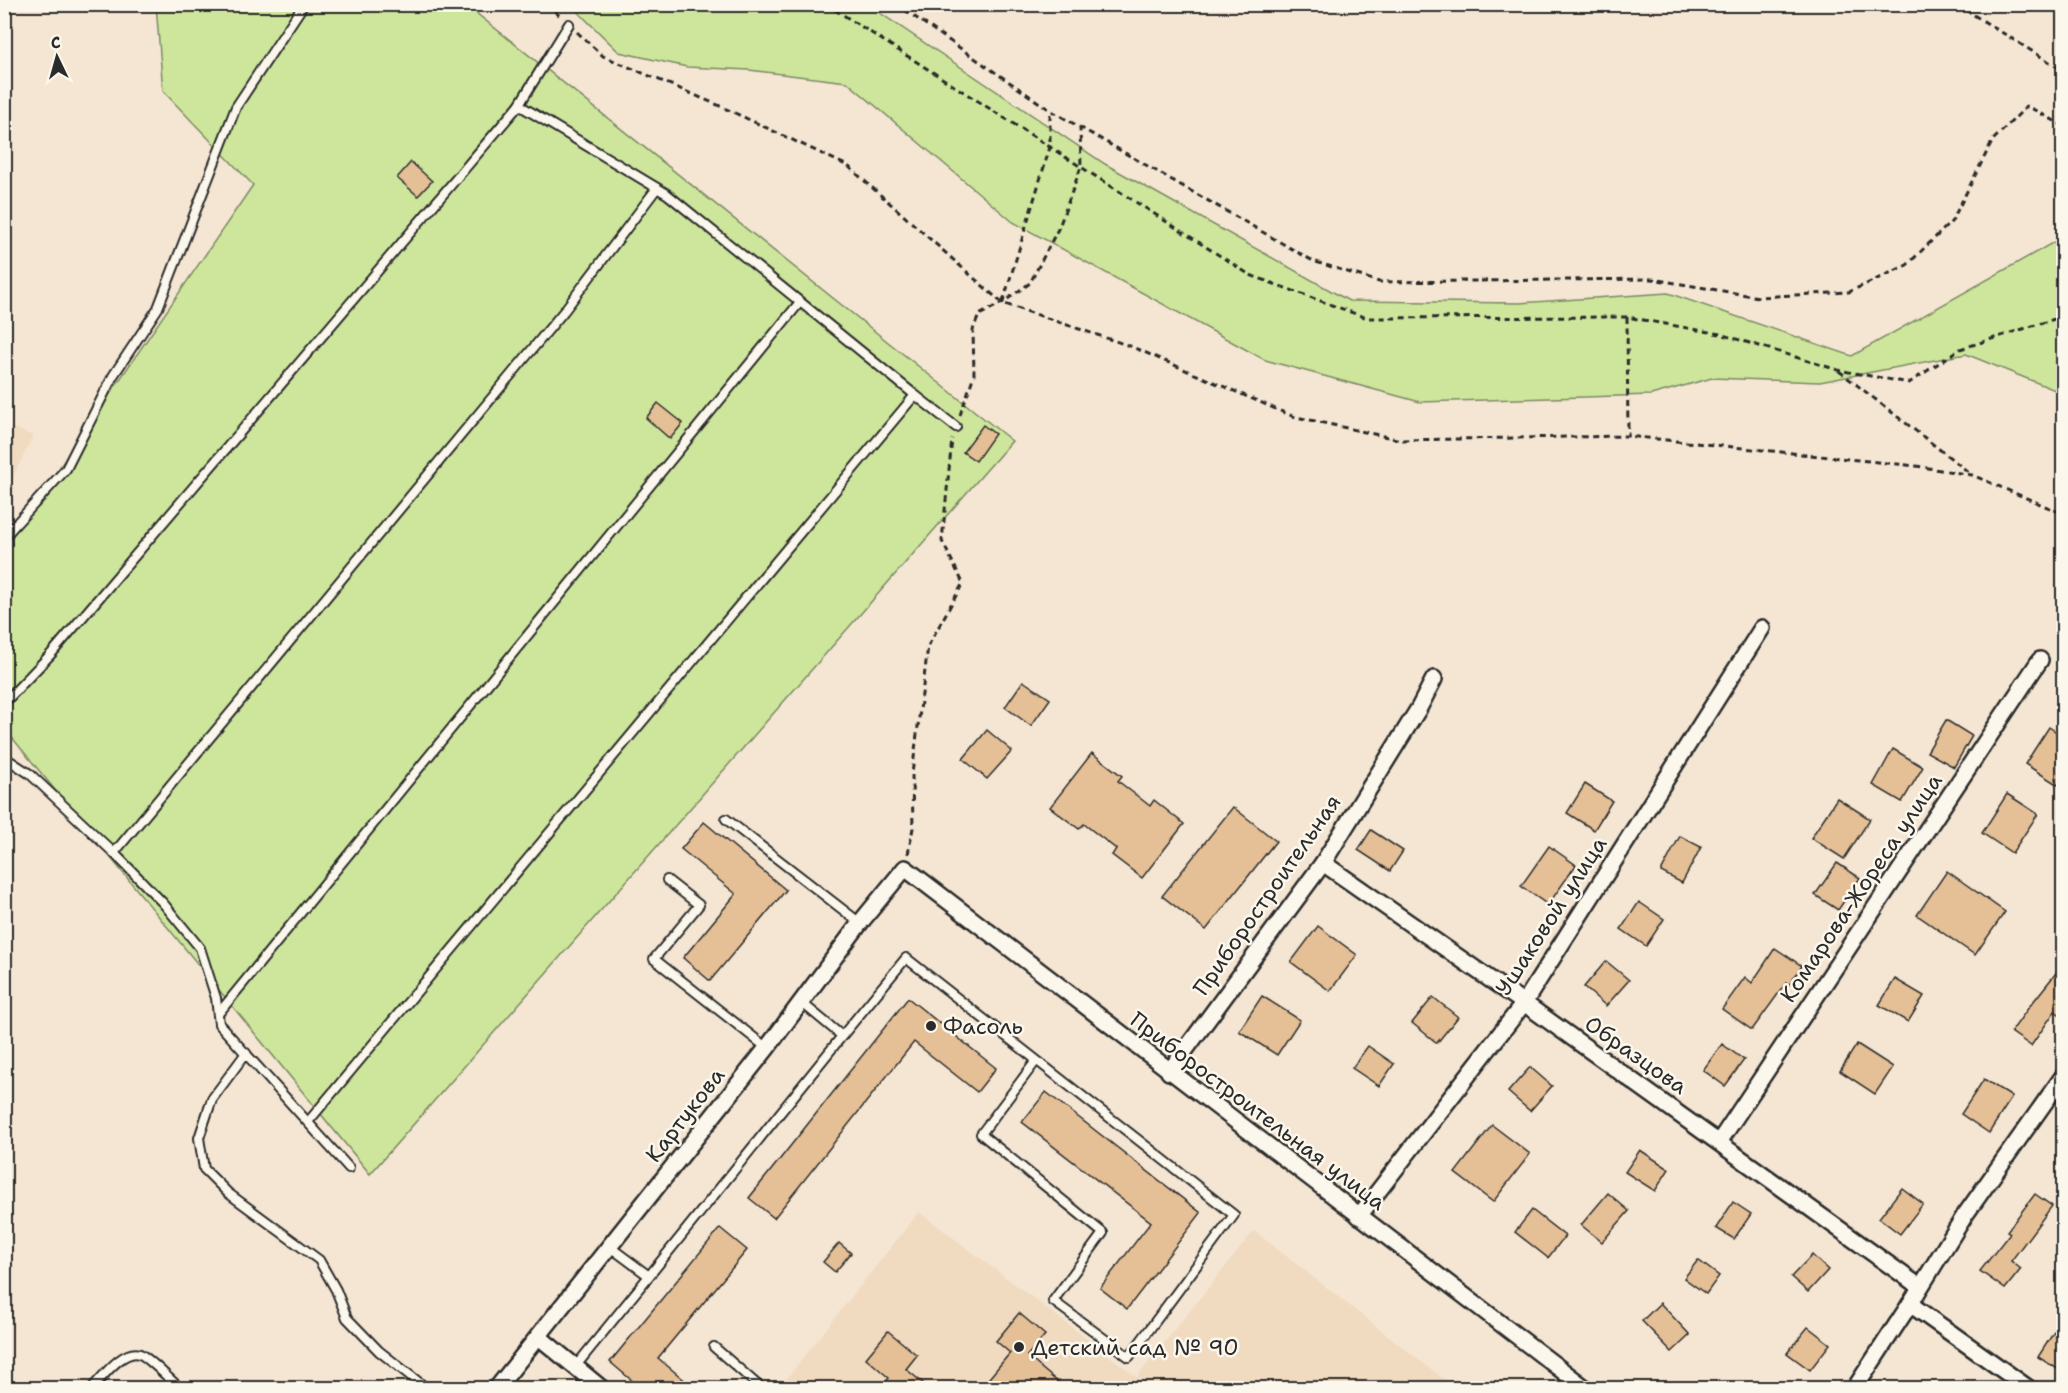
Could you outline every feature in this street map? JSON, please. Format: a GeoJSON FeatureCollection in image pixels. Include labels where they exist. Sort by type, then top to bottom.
{"type":"FeatureCollection","features":[{"type":"Feature","properties":{"kind":"street","name":"Ушаковой улица"},"geometry":{"type":"LineString","coordinates":[[1359,1216],[1524,1003],[1762,628]]}},
{"type":"Feature","properties":{"kind":"street","name":"Комарова-Жореса улица"},"geometry":{"type":"LineString","coordinates":[[1719,1142],[2040,660]]}},
{"type":"Feature","properties":{"kind":"street","name":"Приборостроительная"},"geometry":{"type":"LineString","coordinates":[[1168,1071],[1323,863],[1419,708],[1434,679]]}},
{"type":"Feature","properties":{"kind":"street","name":"Образцова"},"geometry":{"type":"LineString","coordinates":[[1323,863],[1524,1003],[1920,1287]]}},
{"type":"Feature","properties":{"kind":"street","name":"Картукова"},"geometry":{"type":"LineString","coordinates":[[496,1389],[767,1048],[860,923],[905,868]]}},
{"type":"Feature","properties":{"kind":"street","name":"Приборостроительная улица"},"geometry":{"type":"LineString","coordinates":[[905,868],[1585,1389]]}},
{"type":"Feature","properties":{"kind":"street"},"geometry":{"type":"LineString","coordinates":[[1855,1389],[1965,1215],[2064,1076]]}},
{"type":"Feature","properties":{"kind":"street"},"geometry":{"type":"LineString","coordinates":[[1910,1304],[2028,1389]]}},
{"type":"Feature","properties":{"kind":"street"},"geometry":{"type":"LineString","coordinates":[[539,1337],[601,1389]]}},
{"type":"Feature","properties":{"kind":"lane"},"geometry":{"type":"LineString","coordinates":[[4,537],[66,469],[113,376],[158,308],[236,107],[304,4]]}},
{"type":"Feature","properties":{"kind":"lane"},"geometry":{"type":"LineString","coordinates":[[4,703],[52,653],[519,105],[569,24]]}},
{"type":"Feature","properties":{"kind":"lane"},"geometry":{"type":"LineString","coordinates":[[519,105],[657,188],[956,427]]}},
{"type":"Feature","properties":{"kind":"lane"},"geometry":{"type":"LineString","coordinates":[[114,853],[564,311],[657,188]]}},
{"type":"Feature","properties":{"kind":"lane"},"geometry":{"type":"LineString","coordinates":[[218,1014],[800,302]]}},
{"type":"Feature","properties":{"kind":"lane"},"geometry":{"type":"LineString","coordinates":[[308,1122],[915,395]]}},
{"type":"Feature","properties":{"kind":"lane"},"geometry":{"type":"LineString","coordinates":[[4,757],[30,774],[163,903],[200,948],[216,998],[219,1024],[349,1168]]}},
{"type":"Feature","properties":{"kind":"lane"},"geometry":{"type":"LineString","coordinates":[[726,819],[860,923]]}},
{"type":"Feature","properties":{"kind":"lane"},"geometry":{"type":"LineString","coordinates":[[667,880],[699,905],[654,959],[767,1048]]}},
{"type":"Feature","properties":{"kind":"lane"},"geometry":{"type":"LineString","coordinates":[[575,1367],[906,958],[1234,1215],[1129,1358],[1053,1301],[1103,1233],[981,1134],[1036,1061]]}},
{"type":"Feature","properties":{"kind":"lane"},"geometry":{"type":"LineString","coordinates":[[801,1002],[842,1036]]}},
{"type":"Feature","properties":{"kind":"lane"},"geometry":{"type":"LineString","coordinates":[[246,1053],[212,1099],[199,1138],[204,1169],[228,1193],[320,1260],[336,1290],[347,1318],[379,1351],[426,1389]]}},
{"type":"Feature","properties":{"kind":"lane"},"geometry":{"type":"LineString","coordinates":[[610,1246],[649,1276]]}},
{"type":"Feature","properties":{"kind":"lane"},"geometry":{"type":"LineString","coordinates":[[714,1347],[761,1389]]}},
{"type":"Feature","properties":{"kind":"lane"},"geometry":{"type":"LineString","coordinates":[[92,1389],[120,1358],[130,1354],[140,1354],[180,1389]]}},
{"type":"Feature","properties":{"kind":"path"},"geometry":{"type":"LineString","coordinates":[[547,4],[603,56],[720,106],[848,166],[1002,303],[1130,346],[1292,416],[1401,440],[1628,436],[1916,466],[1972,475],[2064,514]]}},
{"type":"Feature","properties":{"kind":"path"},"geometry":{"type":"LineString","coordinates":[[826,4],[1250,275],[1367,318],[1627,317],[1720,334],[1838,370],[1909,383],[1960,349],[2064,316]]}},
{"type":"Feature","properties":{"kind":"path"},"geometry":{"type":"LineString","coordinates":[[896,4],[1050,110],[1313,261],[1379,282],[1652,279],[1759,297],[1849,292],[1907,265],[1952,221],[1993,140],[2027,106],[2064,126]]}},
{"type":"Feature","properties":{"kind":"path"},"geometry":{"type":"LineString","coordinates":[[1956,4],[2064,70]]}},
{"type":"Feature","properties":{"kind":"path"},"geometry":{"type":"LineString","coordinates":[[1002,303],[1050,147],[1050,110]]}},
{"type":"Feature","properties":{"kind":"path"},"geometry":{"type":"LineString","coordinates":[[905,868],[914,828],[912,774],[928,646],[963,583],[942,541],[950,442],[974,375],[973,330],[979,315],[1002,303],[1030,283],[1059,227],[1081,167],[1080,126]]}},
{"type":"Feature","properties":{"kind":"path"},"geometry":{"type":"LineString","coordinates":[[1627,317],[1628,436]]}},
{"type":"Feature","properties":{"kind":"path"},"geometry":{"type":"LineString","coordinates":[[1838,370],[1972,475]]}},
{"type":"Feature","properties":{"kind":"shaded area"},"geometry":{"type":"Polygon","coordinates":[[[5,425],[33,436],[5,493],[5,425]]]}},
{"type":"Feature","properties":{"kind":"shaded area"},"geometry":{"type":"Polygon","coordinates":[[[919,1212],[1137,1377],[1254,1231],[1455,1388],[793,1388],[785,1381],[919,1212]]]}},
{"type":"Feature","properties":{"kind":"green space"},"geometry":{"type":"Polygon","coordinates":[[[156,5],[466,5],[1012,441],[370,1174],[5,729],[5,547],[253,185],[163,91],[156,5]]]}},
{"type":"Feature","properties":{"kind":"green space"},"geometry":{"type":"Polygon","coordinates":[[[571,5],[868,5],[1105,164],[1349,301],[1519,303],[1668,293],[1852,356],[2063,237],[2063,389],[2055,390],[1966,354],[1820,382],[1712,378],[1651,395],[1420,402],[1265,360],[1013,222],[847,82],[749,70],[687,67],[619,52],[571,5]]]}},
{"type":"Feature","properties":{"kind":"building"},"geometry":{"type":"Polygon","coordinates":[[[411,162],[432,181],[418,196],[397,178],[411,162]]]}},
{"type":"Feature","properties":{"kind":"building"},"geometry":{"type":"Polygon","coordinates":[[[658,403],[683,423],[670,439],[646,418],[658,403]]]}},
{"type":"Feature","properties":{"kind":"building"},"geometry":{"type":"Polygon","coordinates":[[[983,425],[995,434],[976,461],[963,452],[983,425]]]}},
{"type":"Feature","properties":{"kind":"building"},"geometry":{"type":"Polygon","coordinates":[[[1023,681],[1050,699],[1031,726],[1005,707],[1023,681]]]}},
{"type":"Feature","properties":{"kind":"building"},"geometry":{"type":"Polygon","coordinates":[[[1946,720],[1972,736],[1954,767],[1927,752],[1946,720]]]}},
{"type":"Feature","properties":{"kind":"building"},"geometry":{"type":"Polygon","coordinates":[[[2049,727],[2064,737],[2064,777],[2058,785],[2025,764],[2049,727]]]}},
{"type":"Feature","properties":{"kind":"building"},"geometry":{"type":"Polygon","coordinates":[[[987,730],[1012,751],[987,779],[963,759],[987,730]]]}},
{"type":"Feature","properties":{"kind":"building"},"geometry":{"type":"Polygon","coordinates":[[[1893,749],[1923,767],[1902,802],[1873,785],[1893,749]]]}},
{"type":"Feature","properties":{"kind":"building"},"geometry":{"type":"Polygon","coordinates":[[[1092,753],[1122,776],[1118,781],[1150,806],[1154,800],[1184,824],[1142,878],[1112,855],[1116,849],[1084,824],[1079,829],[1050,807],[1092,753]]]}},
{"type":"Feature","properties":{"kind":"building"},"geometry":{"type":"Polygon","coordinates":[[[1585,784],[1612,801],[1594,830],[1567,813],[1585,784]]]}},
{"type":"Feature","properties":{"kind":"building"},"geometry":{"type":"Polygon","coordinates":[[[2007,794],[2038,814],[2012,853],[1982,833],[2007,794]]]}},
{"type":"Feature","properties":{"kind":"building"},"geometry":{"type":"Polygon","coordinates":[[[1837,798],[1870,819],[1844,859],[1811,838],[1837,798]]]}},
{"type":"Feature","properties":{"kind":"building"},"geometry":{"type":"Polygon","coordinates":[[[1233,807],[1276,841],[1206,930],[1162,896],[1233,807]]]}},
{"type":"Feature","properties":{"kind":"building"},"geometry":{"type":"Polygon","coordinates":[[[704,822],[786,890],[710,981],[683,958],[736,894],[681,849],[704,822]]]}},
{"type":"Feature","properties":{"kind":"building"},"geometry":{"type":"Polygon","coordinates":[[[1371,830],[1403,851],[1390,871],[1358,850],[1371,830]]]}},
{"type":"Feature","properties":{"kind":"building"},"geometry":{"type":"Polygon","coordinates":[[[1680,836],[1701,847],[1682,883],[1661,872],[1680,836]]]}},
{"type":"Feature","properties":{"kind":"building"},"geometry":{"type":"Polygon","coordinates":[[[1549,846],[1576,865],[1548,905],[1521,886],[1549,846]]]}},
{"type":"Feature","properties":{"kind":"building"},"geometry":{"type":"Polygon","coordinates":[[[1837,863],[1860,878],[1838,910],[1815,895],[1837,863]]]}},
{"type":"Feature","properties":{"kind":"building"},"geometry":{"type":"Polygon","coordinates":[[[1947,871],[2005,912],[1975,955],[1917,915],[1947,871]]]}},
{"type":"Feature","properties":{"kind":"building"},"geometry":{"type":"Polygon","coordinates":[[[1639,902],[1664,919],[1646,946],[1621,929],[1639,902]]]}},
{"type":"Feature","properties":{"kind":"building"},"geometry":{"type":"Polygon","coordinates":[[[1318,926],[1357,955],[1330,991],[1291,962],[1318,926]]]}},
{"type":"Feature","properties":{"kind":"building"},"geometry":{"type":"Polygon","coordinates":[[[1775,948],[1802,966],[1789,985],[1786,983],[1752,1030],[1722,1009],[1745,977],[1752,983],[1775,948]]]}},
{"type":"Feature","properties":{"kind":"building"},"geometry":{"type":"Polygon","coordinates":[[[1606,961],[1629,980],[1606,1006],[1584,987],[1606,961]]]}},
{"type":"Feature","properties":{"kind":"building"},"geometry":{"type":"Polygon","coordinates":[[[2064,963],[2064,1018],[2055,1011],[2031,1046],[2011,1032],[2064,963]]]}},
{"type":"Feature","properties":{"kind":"building"},"geometry":{"type":"Polygon","coordinates":[[[1895,979],[1924,996],[1908,1022],[1879,1005],[1895,979]]]}},
{"type":"Feature","properties":{"kind":"building"},"geometry":{"type":"Polygon","coordinates":[[[1262,996],[1300,1020],[1277,1055],[1239,1031],[1262,996]]]}},
{"type":"Feature","properties":{"kind":"building"},"geometry":{"type":"Polygon","coordinates":[[[1433,997],[1458,1017],[1437,1043],[1412,1023],[1433,997]]]}},
{"type":"Feature","properties":{"kind":"building"},"geometry":{"type":"Polygon","coordinates":[[[908,998],[996,1068],[977,1092],[914,1042],[774,1218],[749,1198],[908,998]]]}},
{"type":"Feature","properties":{"kind":"building"},"geometry":{"type":"Polygon","coordinates":[[[1722,1044],[1744,1060],[1725,1086],[1703,1070],[1722,1044]]]}},
{"type":"Feature","properties":{"kind":"building"},"geometry":{"type":"Polygon","coordinates":[[[1857,1044],[1893,1067],[1875,1094],[1840,1071],[1857,1044]]]}},
{"type":"Feature","properties":{"kind":"building"},"geometry":{"type":"Polygon","coordinates":[[[1368,1046],[1394,1064],[1379,1086],[1352,1068],[1368,1046]]]}},
{"type":"Feature","properties":{"kind":"building"},"geometry":{"type":"Polygon","coordinates":[[[1530,1067],[1552,1086],[1530,1111],[1508,1092],[1530,1067]]]}},
{"type":"Feature","properties":{"kind":"building"},"geometry":{"type":"Polygon","coordinates":[[[1984,1079],[2012,1097],[1989,1133],[1961,1114],[1984,1079]]]}},
{"type":"Feature","properties":{"kind":"building"},"geometry":{"type":"Polygon","coordinates":[[[1046,1092],[1201,1213],[1127,1309],[1100,1288],[1151,1222],[1022,1122],[1046,1092]]]}},
{"type":"Feature","properties":{"kind":"building"},"geometry":{"type":"Polygon","coordinates":[[[1492,1125],[1530,1154],[1493,1202],[1455,1173],[1492,1125]]]}},
{"type":"Feature","properties":{"kind":"building"},"geometry":{"type":"Polygon","coordinates":[[[1640,1150],[1669,1169],[1655,1191],[1625,1172],[1640,1150]]]}},
{"type":"Feature","properties":{"kind":"building"},"geometry":{"type":"Polygon","coordinates":[[[1902,1188],[1923,1204],[1900,1234],[1879,1218],[1902,1188]]]}},
{"type":"Feature","properties":{"kind":"building"},"geometry":{"type":"Polygon","coordinates":[[[1608,1193],[1629,1211],[1602,1242],[1581,1225],[1608,1193]]]}},
{"type":"Feature","properties":{"kind":"building"},"geometry":{"type":"Polygon","coordinates":[[[2035,1194],[2052,1206],[2011,1261],[2021,1269],[2005,1289],[1980,1271],[2010,1233],[2007,1231],[2035,1194]]]}},
{"type":"Feature","properties":{"kind":"building"},"geometry":{"type":"Polygon","coordinates":[[[1733,1202],[1751,1214],[1734,1239],[1716,1228],[1733,1202]]]}},
{"type":"Feature","properties":{"kind":"building"},"geometry":{"type":"Polygon","coordinates":[[[1532,1210],[1565,1236],[1548,1258],[1515,1232],[1532,1210]]]}},
{"type":"Feature","properties":{"kind":"building"},"geometry":{"type":"Polygon","coordinates":[[[720,1228],[747,1250],[658,1358],[695,1389],[642,1389],[610,1362],[720,1228]]]}},
{"type":"Feature","properties":{"kind":"building"},"geometry":{"type":"Polygon","coordinates":[[[839,1243],[851,1253],[835,1272],[823,1262],[839,1243]]]}},
{"type":"Feature","properties":{"kind":"building"},"geometry":{"type":"Polygon","coordinates":[[[1812,1255],[1828,1270],[1808,1292],[1791,1277],[1812,1255]]]}},
{"type":"Feature","properties":{"kind":"building"},"geometry":{"type":"Polygon","coordinates":[[[1698,1260],[1719,1276],[1706,1294],[1684,1278],[1698,1260]]]}},
{"type":"Feature","properties":{"kind":"building"},"geometry":{"type":"Polygon","coordinates":[[[1660,1303],[1690,1335],[1672,1352],[1642,1321],[1660,1303]]]}},
{"type":"Feature","properties":{"kind":"building","name":"Детский сад № 90"},"geometry":{"type":"Polygon","coordinates":[[[1019,1313],[1045,1335],[1027,1356],[1066,1389],[980,1389],[1010,1353],[996,1341],[1019,1313]]]}},
{"type":"Feature","properties":{"kind":"building"},"geometry":{"type":"Polygon","coordinates":[[[1808,1327],[1830,1344],[1810,1370],[1787,1353],[1808,1327]]]}},
{"type":"Feature","properties":{"kind":"building"},"geometry":{"type":"Polygon","coordinates":[[[888,1331],[917,1355],[906,1369],[930,1389],[880,1389],[889,1378],[866,1358],[888,1331]]]}},
{"type":"Feature","properties":{"kind":"building"},"geometry":{"type":"Polygon","coordinates":[[[2054,1332],[2064,1338],[2064,1373],[2038,1357],[2054,1332]]]}},
{"type":"Feature","properties":{"kind":"place","name":"Фасоль"},"geometry":{"type":"Point","coordinates":[931,1026]}},
{"type":"Feature","properties":{"kind":"place","name":"Детский сад № 90"},"geometry":{"type":"Point","coordinates":[1019,1347]}}]}
